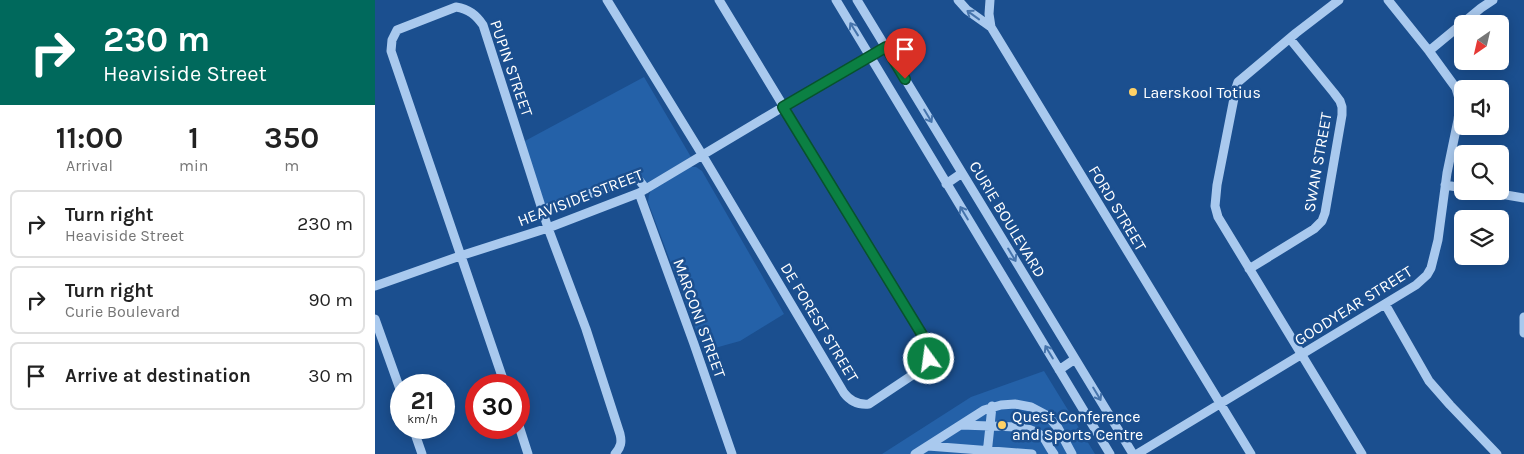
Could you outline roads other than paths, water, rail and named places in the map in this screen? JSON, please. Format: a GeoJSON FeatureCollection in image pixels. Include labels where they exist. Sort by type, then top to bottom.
{"type":"FeatureCollection","features":[{"type":"Feature","properties":{"kind":"street","name":"DE FOREST STREET"},"geometry":{"type":"LineString","coordinates":[[607,0],[703,156],[844,393],[858,403],[873,402],[926,366],[929,359],[929,347],[719,0]]}},
{"type":"Feature","properties":{"kind":"street"},"geometry":{"type":"LineString","coordinates":[[836,0],[1110,454]]}},
{"type":"Feature","properties":{"kind":"street","name":"CURIE BOULEVARD"},"geometry":{"type":"LineString","coordinates":[[857,0],[1133,454]]}},
{"type":"Feature","properties":{"kind":"street","name":"FORD STREET"},"geometry":{"type":"LineString","coordinates":[[958,0],[967,10],[991,27]]}},
{"type":"Feature","properties":{"kind":"street","name":"FORD STREET"},"geometry":{"type":"LineString","coordinates":[[990,0],[989,14],[991,27],[1251,454]]}},
{"type":"Feature","properties":{"kind":"street"},"geometry":{"type":"LineString","coordinates":[[1339,0],[1238,82],[1217,185],[1215,206],[1218,217],[1362,454]]}},
{"type":"Feature","properties":{"kind":"street","name":"GOODYEAR STREET"},"geometry":{"type":"LineString","coordinates":[[1137,454],[1416,285],[1427,275],[1431,268],[1438,240],[1459,102],[1456,88],[1388,0]]}},
{"type":"Feature","properties":{"kind":"street"},"geometry":{"type":"LineString","coordinates":[[1429,51],[1493,0]]}},
{"type":"Feature","properties":{"kind":"street","name":"PUPIN STREET"},"geometry":{"type":"LineString","coordinates":[[501,374],[393,58],[391,45],[397,30],[457,7],[463,8],[477,16],[483,25],[548,228],[586,329],[620,434],[621,445],[615,454]]}},
{"type":"Feature","properties":{"kind":"street","name":"SWAN STREET"},"geometry":{"type":"LineString","coordinates":[[1249,268],[1314,229],[1323,218],[1327,204],[1342,107],[1340,100],[1290,39]]}},
{"type":"Feature","properties":{"kind":"street","name":"HEAVISIDE STREET"},"geometry":{"type":"LineString","coordinates":[[375,286],[548,228],[642,191],[886,47]]}},
{"type":"Feature","properties":{"kind":"street"},"geometry":{"type":"LineString","coordinates":[[946,184],[962,172]]}},
{"type":"Feature","properties":{"kind":"street"},"geometry":{"type":"LineString","coordinates":[[542,210],[618,184],[630,178],[639,180],[642,191]]}},
{"type":"Feature","properties":{"kind":"street"},"geometry":{"type":"LineString","coordinates":[[1445,185],[1454,186]]}},
{"type":"Feature","properties":{"kind":"street","name":"MARCONI STREET"},"geometry":{"type":"LineString","coordinates":[[642,191],[732,454]]}},
{"type":"Feature","properties":{"kind":"street"},"geometry":{"type":"LineString","coordinates":[[1509,195],[1524,198]]}},
{"type":"Feature","properties":{"kind":"street"},"geometry":{"type":"LineString","coordinates":[[1385,304],[1429,381],[1497,454]]}},
{"type":"Feature","properties":{"kind":"street"},"geometry":{"type":"LineString","coordinates":[[375,318],[395,374]]}},
{"type":"Feature","properties":{"kind":"street"},"geometry":{"type":"LineString","coordinates":[[1524,318],[1524,333]]}},
{"type":"Feature","properties":{"kind":"street"},"geometry":{"type":"LineString","coordinates":[[1059,370],[1075,359]]}},
{"type":"Feature","properties":{"kind":"street"},"geometry":{"type":"LineString","coordinates":[[915,454],[992,406],[1015,404],[1031,406],[1052,420],[1072,454]]}},
{"type":"Feature","properties":{"kind":"street"},"geometry":{"type":"LineString","coordinates":[[987,453],[992,406]]}},
{"type":"Feature","properties":{"kind":"street"},"geometry":{"type":"LineString","coordinates":[[961,425],[1026,429],[1044,438],[1054,454]]}},
{"type":"Feature","properties":{"kind":"street"},"geometry":{"type":"LineString","coordinates":[[417,439],[422,454]]}},
{"type":"Feature","properties":{"kind":"street"},"geometry":{"type":"LineString","coordinates":[[524,439],[529,454]]}},
{"type":"Feature","properties":{"kind":"street"},"geometry":{"type":"LineString","coordinates":[[928,446],[987,453],[1032,454]]}},
{"type":"Feature","properties":{"kind":"place","name":"Laerskool Totius"},"geometry":{"type":"Point","coordinates":[1133,92]}},
{"type":"Feature","properties":{"kind":"place","name":"Quest Conference and Sports Centre"},"geometry":{"type":"Point","coordinates":[1002,425]}}]}
